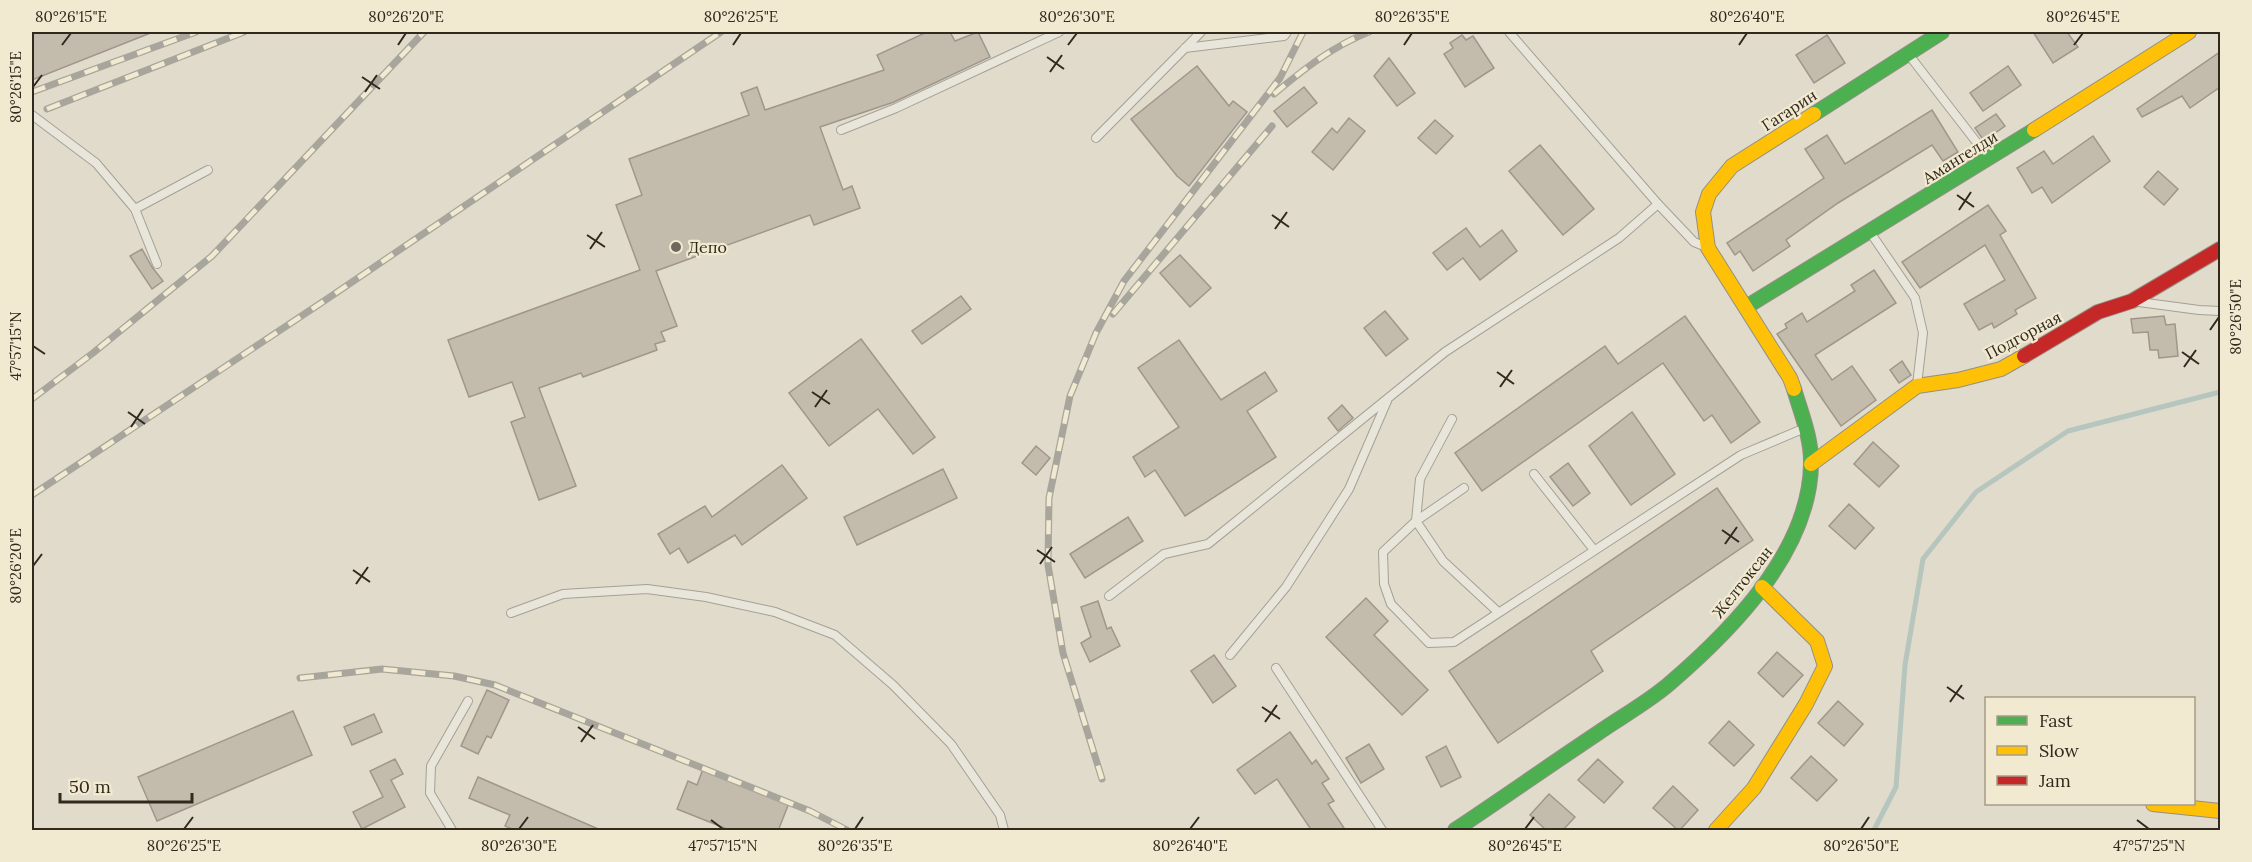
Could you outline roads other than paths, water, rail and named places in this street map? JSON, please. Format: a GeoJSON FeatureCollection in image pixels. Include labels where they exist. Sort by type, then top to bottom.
{"type":"FeatureCollection","features":[{"type":"Feature","properties":{"kind":"street","name":"Гагарин"},"geometry":{"type":"LineString","coordinates":[[1708,248],[1702,227],[1702,210],[1709,192],[1718,179],[1732,166],[1942,32]]}},
{"type":"Feature","properties":{"kind":"street","name":"Амангелди"},"geometry":{"type":"LineString","coordinates":[[1746,307],[1989,159],[2189,32]]}},
{"type":"Feature","properties":{"kind":"street","name":"Желтоксан"},"geometry":{"type":"LineString","coordinates":[[1455,831],[1668,685],[1721,635],[1762,586],[1788,549],[1804,512],[1811,464],[1806,428],[1790,378],[1708,248]]}},
{"type":"Feature","properties":{"kind":"street","name":"Подгорная"},"geometry":{"type":"LineString","coordinates":[[1811,464],[1917,386],[1958,380],[2001,369],[2098,312],[2132,301],[2220,249]]}},
{"type":"Feature","properties":{"kind":"street"},"geometry":{"type":"LineString","coordinates":[[1716,831],[1754,788],[1806,704],[1825,666],[1817,641],[1762,586]]}},
{"type":"Feature","properties":{"kind":"street"},"geometry":{"type":"LineString","coordinates":[[2163,805],[2220,811]]}},
{"type":"Feature","properties":{"kind":"lane"},"geometry":{"type":"LineString","coordinates":[[841,129],[896,108],[1059,32]]}},
{"type":"Feature","properties":{"kind":"lane"},"geometry":{"type":"LineString","coordinates":[[1096,138],[1201,32]]}},
{"type":"Feature","properties":{"kind":"lane"},"geometry":{"type":"LineString","coordinates":[[1185,48],[1284,36],[1287,32]]}},
{"type":"Feature","properties":{"kind":"lane"},"geometry":{"type":"LineString","coordinates":[[1509,32],[1658,204],[1694,242],[1708,248]]}},
{"type":"Feature","properties":{"kind":"lane"},"geometry":{"type":"LineString","coordinates":[[1908,54],[1989,159]]}},
{"type":"Feature","properties":{"kind":"lane"},"geometry":{"type":"LineString","coordinates":[[32,115],[96,163],[135,209],[156,264]]}},
{"type":"Feature","properties":{"kind":"lane"},"geometry":{"type":"LineString","coordinates":[[135,209],[208,170]]}},
{"type":"Feature","properties":{"kind":"lane"},"geometry":{"type":"LineString","coordinates":[[1108,596],[1164,554],[1208,544],[1445,352],[1619,238],[1658,204]]}},
{"type":"Feature","properties":{"kind":"lane"},"geometry":{"type":"LineString","coordinates":[[1870,231],[1915,298],[1923,333],[1917,386]]}},
{"type":"Feature","properties":{"kind":"lane"},"geometry":{"type":"LineString","coordinates":[[2132,301],[2220,311]]}},
{"type":"Feature","properties":{"kind":"lane"},"geometry":{"type":"LineString","coordinates":[[1230,655],[1286,587],[1349,489],[1388,400]]}},
{"type":"Feature","properties":{"kind":"lane"},"geometry":{"type":"LineString","coordinates":[[1452,418],[1420,479],[1416,521],[1443,561],[1498,612]]}},
{"type":"Feature","properties":{"kind":"lane"},"geometry":{"type":"LineString","coordinates":[[1464,488],[1416,521],[1383,552],[1384,584],[1391,604],[1429,643],[1454,642],[1741,455],[1773,444],[1806,428]]}},
{"type":"Feature","properties":{"kind":"lane"},"geometry":{"type":"LineString","coordinates":[[1534,474],[1594,550]]}},
{"type":"Feature","properties":{"kind":"lane"},"geometry":{"type":"LineString","coordinates":[[511,613],[563,594],[647,590],[706,597],[775,612],[835,635],[893,685],[951,744],[999,815],[1004,831]]}},
{"type":"Feature","properties":{"kind":"lane"},"geometry":{"type":"LineString","coordinates":[[1276,668],[1382,831]]}},
{"type":"Feature","properties":{"kind":"lane"},"geometry":{"type":"LineString","coordinates":[[452,831],[430,793],[431,766],[468,701]]}},
{"type":"Feature","properties":{"kind":"waterway"},"geometry":{"type":"LineString","coordinates":[[1874,830],[1896,787],[1905,665],[1923,559],[1976,492],[2068,431],[2220,392]]}},
{"type":"Feature","properties":{"kind":"railway"},"geometry":{"type":"LineString","coordinates":[[32,92],[196,32]]}},
{"type":"Feature","properties":{"kind":"railway"},"geometry":{"type":"LineString","coordinates":[[47,109],[244,32]]}},
{"type":"Feature","properties":{"kind":"railway"},"geometry":{"type":"LineString","coordinates":[[32,399],[93,353],[212,256],[424,32]]}},
{"type":"Feature","properties":{"kind":"railway"},"geometry":{"type":"LineString","coordinates":[[32,495],[327,299],[721,32]]}},
{"type":"Feature","properties":{"kind":"railway"},"geometry":{"type":"LineString","coordinates":[[1102,779],[1063,653],[1048,565],[1049,498],[1070,396],[1096,333],[1124,281],[1280,78],[1303,32]]}},
{"type":"Feature","properties":{"kind":"railway"},"geometry":{"type":"LineString","coordinates":[[1274,94],[1331,51],[1369,32]]}},
{"type":"Feature","properties":{"kind":"railway"},"geometry":{"type":"LineString","coordinates":[[1113,314],[1272,126]]}},
{"type":"Feature","properties":{"kind":"railway"},"geometry":{"type":"LineString","coordinates":[[300,678],[382,669],[454,676],[495,685],[810,811],[847,830]]}},
{"type":"Feature","properties":{"kind":"place","name":"Депо"},"geometry":{"type":"Point","coordinates":[676,247]}}]}
